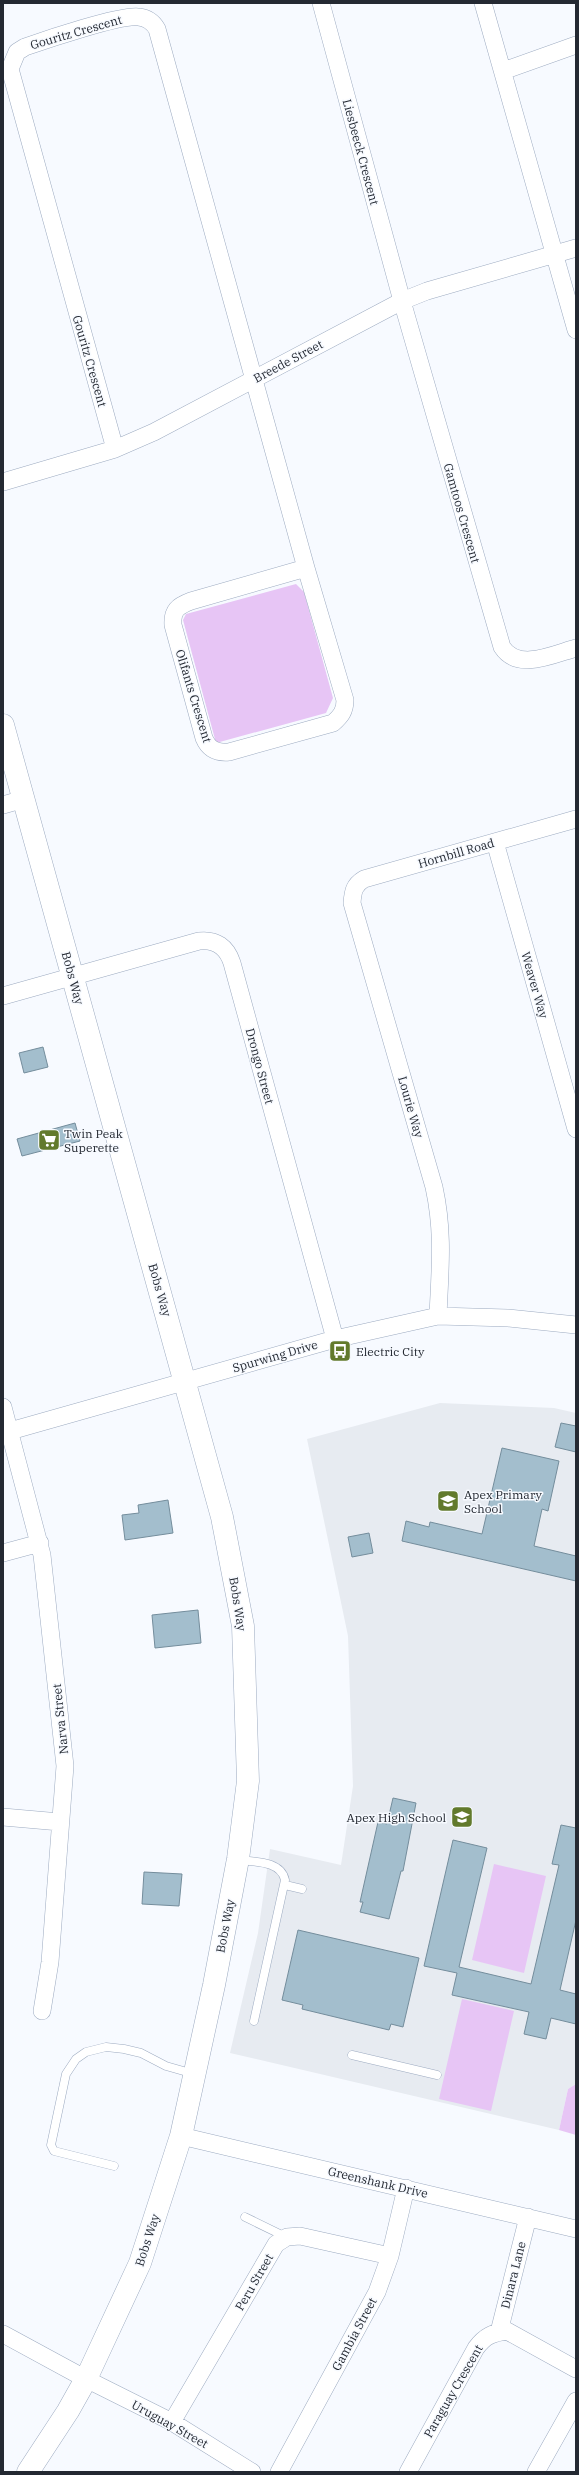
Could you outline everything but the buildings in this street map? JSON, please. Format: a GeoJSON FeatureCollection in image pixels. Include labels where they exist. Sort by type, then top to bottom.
{"type":"FeatureCollection","features":[{"type":"Feature","properties":{"kind":"street","name":"Liesbeeck Crescent"},"geometry":{"type":"LineString","coordinates":[[321,3],[402,301]]}},
{"type":"Feature","properties":{"kind":"street"},"geometry":{"type":"LineString","coordinates":[[483,3],[576,330]]}},
{"type":"Feature","properties":{"kind":"street","name":"Gouritz Crescent"},"geometry":{"type":"LineString","coordinates":[[115,449],[11,80],[10,69],[12,59],[17,52],[25,47],[128,17],[146,19],[157,28],[254,378]]}},
{"type":"Feature","properties":{"kind":"street"},"geometry":{"type":"LineString","coordinates":[[503,71],[576,45]]}},
{"type":"Feature","properties":{"kind":"street","name":"Breede Street"},"geometry":{"type":"LineString","coordinates":[[3,482],[115,449],[154,432],[402,301],[427,291],[576,248]]}},
{"type":"Feature","properties":{"kind":"street","name":"Gamtoos Crescent"},"geometry":{"type":"LineString","coordinates":[[402,301],[502,647],[512,657],[524,660],[576,648]]}},
{"type":"Feature","properties":{"kind":"street","name":"Olifants Crescent"},"geometry":{"type":"LineString","coordinates":[[254,378],[306,568],[343,686],[345,708],[340,717],[333,723],[229,752],[214,751],[207,746],[204,738],[173,626],[174,611],[180,605],[191,601],[306,568]]}},
{"type":"Feature","properties":{"kind":"street","name":"Bobs Way"},"geometry":{"type":"LineString","coordinates":[[3,725],[13,802],[72,977],[222,1517],[243,1626],[248,1781],[238,1859],[181,2136],[140,2263],[86,2380],[68,2411],[28,2472]]}},
{"type":"Feature","properties":{"kind":"street","name":"Hornbill Road"},"geometry":{"type":"LineString","coordinates":[[352,903],[353,890],[356,883],[364,879],[576,819]]}},
{"type":"Feature","properties":{"kind":"street","name":"Weaver Way"},"geometry":{"type":"LineString","coordinates":[[495,842],[576,1129]]}},
{"type":"Feature","properties":{"kind":"street","name":"Lourie Way"},"geometry":{"type":"LineString","coordinates":[[352,903],[437,1202],[442,1238],[438,1316]]}},
{"type":"Feature","properties":{"kind":"street","name":"Drongo Street"},"geometry":{"type":"LineString","coordinates":[[3,996],[199,941],[212,941],[225,949],[232,963],[334,1339]]}},
{"type":"Feature","properties":{"kind":"street","name":"Spurwing Drive"},"geometry":{"type":"LineString","coordinates":[[6,1432],[185,1383],[334,1339],[438,1316],[508,1318],[576,1325]]}},
{"type":"Feature","properties":{"kind":"street","name":"Narva Street"},"geometry":{"type":"LineString","coordinates":[[3,1407],[6,1432],[40,1543],[65,1766],[50,1962],[42,2011]]}},
{"type":"Feature","properties":{"kind":"street"},"geometry":{"type":"LineString","coordinates":[[3,1553],[40,1543]]}},
{"type":"Feature","properties":{"kind":"street"},"geometry":{"type":"LineString","coordinates":[[3,1817],[60,1822]]}},
{"type":"Feature","properties":{"kind":"street","name":"Greenshank Drive"},"geometry":{"type":"LineString","coordinates":[[181,2136],[576,2229]]}},
{"type":"Feature","properties":{"kind":"street","name":"Gambia Street"},"geometry":{"type":"LineString","coordinates":[[279,2472],[377,2292],[390,2256],[406,2188]]}},
{"type":"Feature","properties":{"kind":"street","name":"Dinara Lane"},"geometry":{"type":"LineString","coordinates":[[499,2332],[528,2218]]}},
{"type":"Feature","properties":{"kind":"street"},"geometry":{"type":"LineString","coordinates":[[287,2237],[300,2236],[390,2256]]}},
{"type":"Feature","properties":{"kind":"street","name":"Peru Street"},"geometry":{"type":"LineString","coordinates":[[172,2422],[276,2244],[287,2237]]}},
{"type":"Feature","properties":{"kind":"street"},"geometry":{"type":"LineString","coordinates":[[499,2332],[507,2331],[519,2336],[576,2369]]}},
{"type":"Feature","properties":{"kind":"street","name":"Paraguay Crescent"},"geometry":{"type":"LineString","coordinates":[[408,2472],[476,2348],[484,2338],[499,2332]]}},
{"type":"Feature","properties":{"kind":"street","name":"Uruguay Street"},"geometry":{"type":"LineString","coordinates":[[3,2334],[86,2380],[172,2422],[252,2472]]}},
{"type":"Feature","properties":{"kind":"street"},"geometry":{"type":"LineString","coordinates":[[536,2472],[576,2400]]}},
{"type":"Feature","properties":{"kind":"lane"},"geometry":{"type":"LineString","coordinates":[[238,1859],[268,1864],[278,1868],[284,1876],[285,1885],[254,2021]]}},
{"type":"Feature","properties":{"kind":"lane"},"geometry":{"type":"LineString","coordinates":[[285,1885],[302,1889]]}},
{"type":"Feature","properties":{"kind":"lane"},"geometry":{"type":"LineString","coordinates":[[114,2166],[54,2151],[51,2145],[66,2074],[76,2059],[86,2052],[106,2047],[124,2049],[141,2053],[166,2066],[194,2074]]}},
{"type":"Feature","properties":{"kind":"lane"},"geometry":{"type":"LineString","coordinates":[[352,2055],[437,2074]]}},
{"type":"Feature","properties":{"kind":"lane"},"geometry":{"type":"LineString","coordinates":[[245,2217],[287,2237]]}},
{"type":"Feature","properties":{"kind":"shaded area"},"geometry":{"type":"Polygon","coordinates":[[[296,584],[304,592],[333,698],[326,713],[216,743],[183,620],[186,614],[296,584]]]}},
{"type":"Feature","properties":{"kind":"shaded area","name":"Apex High School"},"geometry":{"type":"Polygon","coordinates":[[[440,1403],[554,1408],[576,1413],[576,2084],[568,2089],[559,2130],[230,2053],[258,1933],[270,1849],[341,1865],[353,1786],[348,1636],[307,1439],[440,1403]]]}},
{"type":"Feature","properties":{"kind":"shaded area"},"geometry":{"type":"Polygon","coordinates":[[[494,1864],[546,1876],[524,1973],[472,1960],[494,1864]]]}},
{"type":"Feature","properties":{"kind":"shaded area"},"geometry":{"type":"Polygon","coordinates":[[[462,1999],[514,2011],[491,2111],[439,2099],[462,1999]]]}},
{"type":"Feature","properties":{"kind":"shaded area"},"geometry":{"type":"Polygon","coordinates":[[[576,2084],[576,2135],[559,2130],[568,2089],[576,2084]]]}},
{"type":"Feature","properties":{"kind":"place","name":"Twin Peak Superette"},"geometry":{"type":"Point","coordinates":[49,1140]}},
{"type":"Feature","properties":{"kind":"place","name":"Electric City"},"geometry":{"type":"Point","coordinates":[340,1351]}},
{"type":"Feature","properties":{"kind":"place","name":"Apex Primary School"},"geometry":{"type":"Point","coordinates":[448,1501]}},
{"type":"Feature","properties":{"kind":"place","name":"Apex High School"},"geometry":{"type":"Point","coordinates":[462,1817]}}]}
